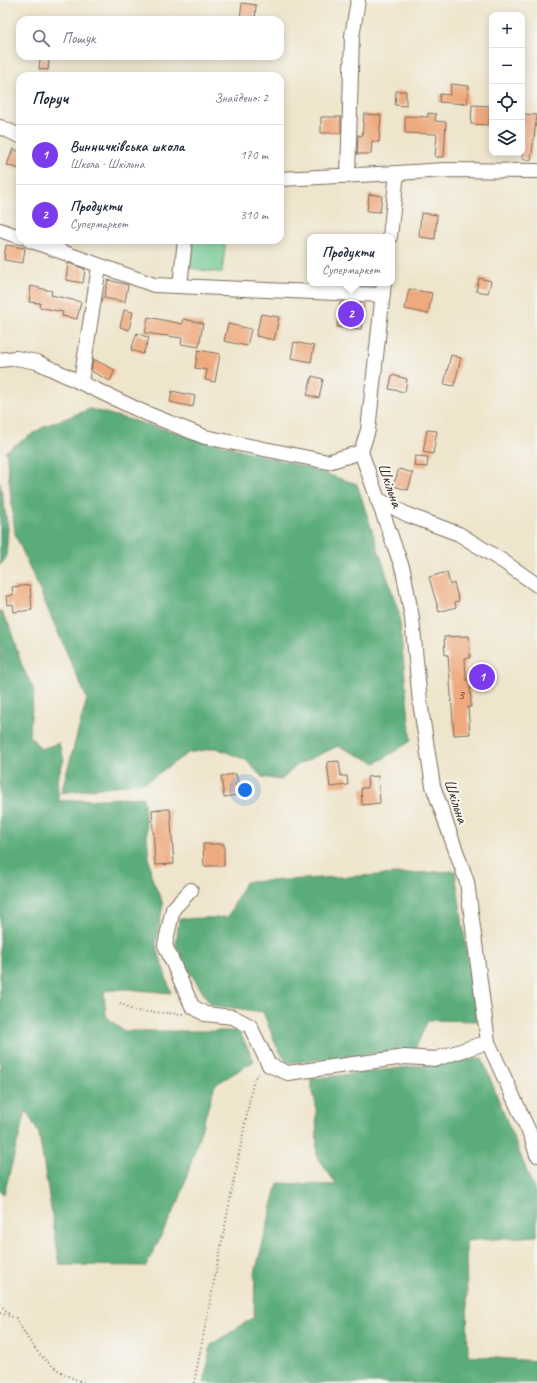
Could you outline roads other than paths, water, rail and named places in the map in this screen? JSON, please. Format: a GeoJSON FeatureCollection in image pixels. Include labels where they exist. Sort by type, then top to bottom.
{"type":"FeatureCollection","features":[{"type":"Feature","properties":{"kind":"street"},"geometry":{"type":"LineString","coordinates":[[348,176],[352,36],[358,0]]}},
{"type":"Feature","properties":{"kind":"street"},"geometry":{"type":"LineString","coordinates":[[0,127],[16,134]]}},
{"type":"Feature","properties":{"kind":"street"},"geometry":{"type":"LineString","coordinates":[[284,179],[445,170],[537,171]]}},
{"type":"Feature","properties":{"kind":"street"},"geometry":{"type":"LineString","coordinates":[[390,234],[397,173]]}},
{"type":"Feature","properties":{"kind":"street"},"geometry":{"type":"LineString","coordinates":[[0,230],[16,236]]}},
{"type":"Feature","properties":{"kind":"street"},"geometry":{"type":"LineString","coordinates":[[0,360],[16,358],[37,362],[81,381],[143,412],[205,437],[328,462],[361,452],[368,430],[384,289],[154,285],[99,267],[39,244]]}},
{"type":"Feature","properties":{"kind":"street"},"geometry":{"type":"LineString","coordinates":[[180,285],[185,244]]}},
{"type":"Feature","properties":{"kind":"street"},"geometry":{"type":"LineString","coordinates":[[81,381],[99,267]]}},
{"type":"Feature","properties":{"kind":"street","name":"Шкільна"},"geometry":{"type":"LineString","coordinates":[[361,452],[403,570],[412,618],[420,702],[433,786],[467,882],[488,1042],[531,1136],[537,1155]]}},
{"type":"Feature","properties":{"kind":"street"},"geometry":{"type":"LineString","coordinates":[[377,499],[408,514],[458,534],[504,562],[537,585]]}},
{"type":"Feature","properties":{"kind":"street"},"geometry":{"type":"LineString","coordinates":[[191,890],[173,909],[165,945],[192,1006],[205,1014],[233,1016],[250,1026],[269,1065],[288,1073],[405,1057],[436,1059],[488,1042]]}},
{"type":"Feature","properties":{"kind":"place","name":"Продукти"},"geometry":{"type":"Point","coordinates":[351,314]}},
{"type":"Feature","properties":{"kind":"place","name":"Винничківська школа"},"geometry":{"type":"Point","coordinates":[482,677]}}]}
